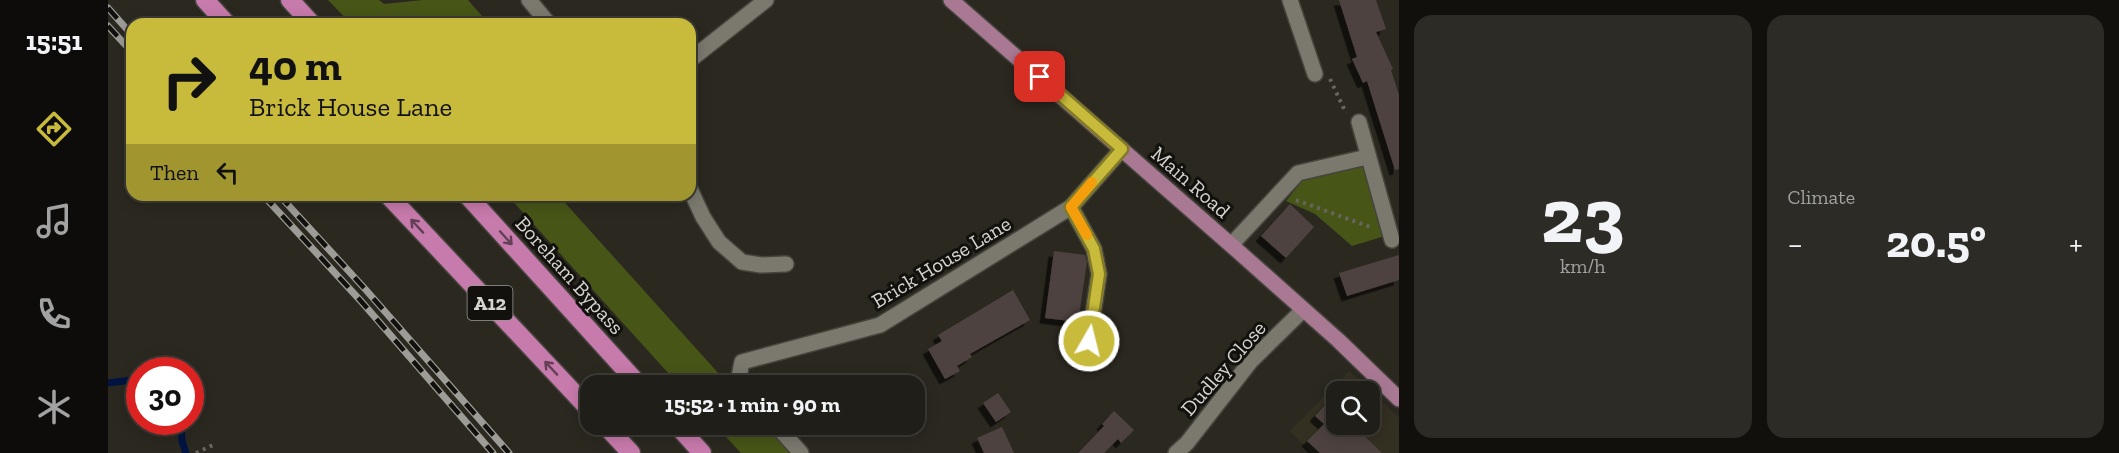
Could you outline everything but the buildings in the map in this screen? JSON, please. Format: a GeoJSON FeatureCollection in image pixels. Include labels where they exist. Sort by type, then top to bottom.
{"type":"FeatureCollection","features":[{"type":"Feature","properties":{"kind":"highway"},"geometry":{"type":"LineString","coordinates":[[205,0],[222,18]]}},
{"type":"Feature","properties":{"kind":"highway"},"geometry":{"type":"LineString","coordinates":[[290,0],[306,18]]}},
{"type":"Feature","properties":{"kind":"highway","name":"A12"},"geometry":{"type":"LineString","coordinates":[[394,201],[580,399]]}},
{"type":"Feature","properties":{"kind":"highway","name":"Boreham Bypass"},"geometry":{"type":"LineString","coordinates":[[472,201],[630,375]]}},
{"type":"Feature","properties":{"kind":"highway"},"geometry":{"type":"LineString","coordinates":[[614,435],[631,453]]}},
{"type":"Feature","properties":{"kind":"highway"},"geometry":{"type":"LineString","coordinates":[[686,435],[702,453]]}},
{"type":"Feature","properties":{"kind":"main road","name":"Main Road"},"geometry":{"type":"LineString","coordinates":[[951,0],[1231,245],[1399,399]]}},
{"type":"Feature","properties":{"kind":"street"},"geometry":{"type":"LineString","coordinates":[[529,0],[544,18]]}},
{"type":"Feature","properties":{"kind":"street"},"geometry":{"type":"LineString","coordinates":[[696,55],[766,0]]}},
{"type":"Feature","properties":{"kind":"street"},"geometry":{"type":"LineString","coordinates":[[1290,0],[1315,74]]}},
{"type":"Feature","properties":{"kind":"street"},"geometry":{"type":"LineString","coordinates":[[1359,122],[1391,238]]}},
{"type":"Feature","properties":{"kind":"street","name":"Brick House Lane"},"geometry":{"type":"LineString","coordinates":[[740,375],[742,362],[880,325],[1071,207],[1122,149]]}},
{"type":"Feature","properties":{"kind":"street"},"geometry":{"type":"LineString","coordinates":[[1231,245],[1298,173],[1368,157]]}},
{"type":"Feature","properties":{"kind":"street"},"geometry":{"type":"LineString","coordinates":[[696,201],[719,242],[742,262],[761,265],[786,264]]}},
{"type":"Feature","properties":{"kind":"street"},"geometry":{"type":"LineString","coordinates":[[1071,207],[1094,249],[1099,274],[1089,341]]}},
{"type":"Feature","properties":{"kind":"street","name":"Dudley Close"},"geometry":{"type":"LineString","coordinates":[[1176,453],[1251,361],[1303,310]]}},
{"type":"Feature","properties":{"kind":"street"},"geometry":{"type":"LineString","coordinates":[[785,435],[801,453]]}},
{"type":"Feature","properties":{"kind":"path"},"geometry":{"type":"LineString","coordinates":[[1306,48],[1325,70],[1346,114],[1359,122]]}},
{"type":"Feature","properties":{"kind":"path"},"geometry":{"type":"LineString","coordinates":[[1275,198],[1301,200],[1391,238]]}},
{"type":"Feature","properties":{"kind":"path"},"geometry":{"type":"LineString","coordinates":[[196,453],[213,445]]}},
{"type":"Feature","properties":{"kind":"shaded area"},"geometry":{"type":"Polygon","coordinates":[[[1349,371],[1360,381],[1339,381],[1349,371]]]}},
{"type":"Feature","properties":{"kind":"shaded area"},"geometry":{"type":"Polygon","coordinates":[[[1326,394],[1326,435],[1380,435],[1380,400],[1399,418],[1399,453],[1312,453],[1290,431],[1326,394]]]}},
{"type":"Feature","properties":{"kind":"green space"},"geometry":{"type":"Polygon","coordinates":[[[328,0],[379,0],[384,4],[423,0],[468,0],[482,16],[481,18],[345,18],[328,0]]]}},
{"type":"Feature","properties":{"kind":"green space"},"geometry":{"type":"Polygon","coordinates":[[[1365,164],[1385,236],[1352,246],[1315,214],[1286,201],[1302,181],[1365,164]]]}},
{"type":"Feature","properties":{"kind":"green space"},"geometry":{"type":"Polygon","coordinates":[[[512,201],[563,201],[720,375],[670,375],[512,201]]]}},
{"type":"Feature","properties":{"kind":"green space"},"geometry":{"type":"Polygon","coordinates":[[[724,435],[773,435],[790,453],[741,453],[724,435]]]}},
{"type":"Feature","properties":{"kind":"waterway"},"geometry":{"type":"LineString","coordinates":[[108,383],[126,381]]}},
{"type":"Feature","properties":{"kind":"waterway"},"geometry":{"type":"LineString","coordinates":[[182,435],[186,453]]}},
{"type":"Feature","properties":{"kind":"railway"},"geometry":{"type":"LineString","coordinates":[[108,8],[126,28]]}},
{"type":"Feature","properties":{"kind":"railway"},"geometry":{"type":"LineString","coordinates":[[108,26],[126,46]]}},
{"type":"Feature","properties":{"kind":"railway"},"geometry":{"type":"LineString","coordinates":[[269,201],[360,300],[493,453]]}},
{"type":"Feature","properties":{"kind":"railway"},"geometry":{"type":"LineString","coordinates":[[284,201],[509,453]]}},
{"type":"Feature","properties":{"kind":"slow traffic"},"geometry":{"type":"LineString","coordinates":[[1087,235],[1071,207],[1092,182]]}},
{"type":"Feature","properties":{"kind":"route"},"geometry":{"type":"LineString","coordinates":[[1040,77],[1122,149],[1071,207],[1094,249],[1099,274],[1089,341]]}}]}
